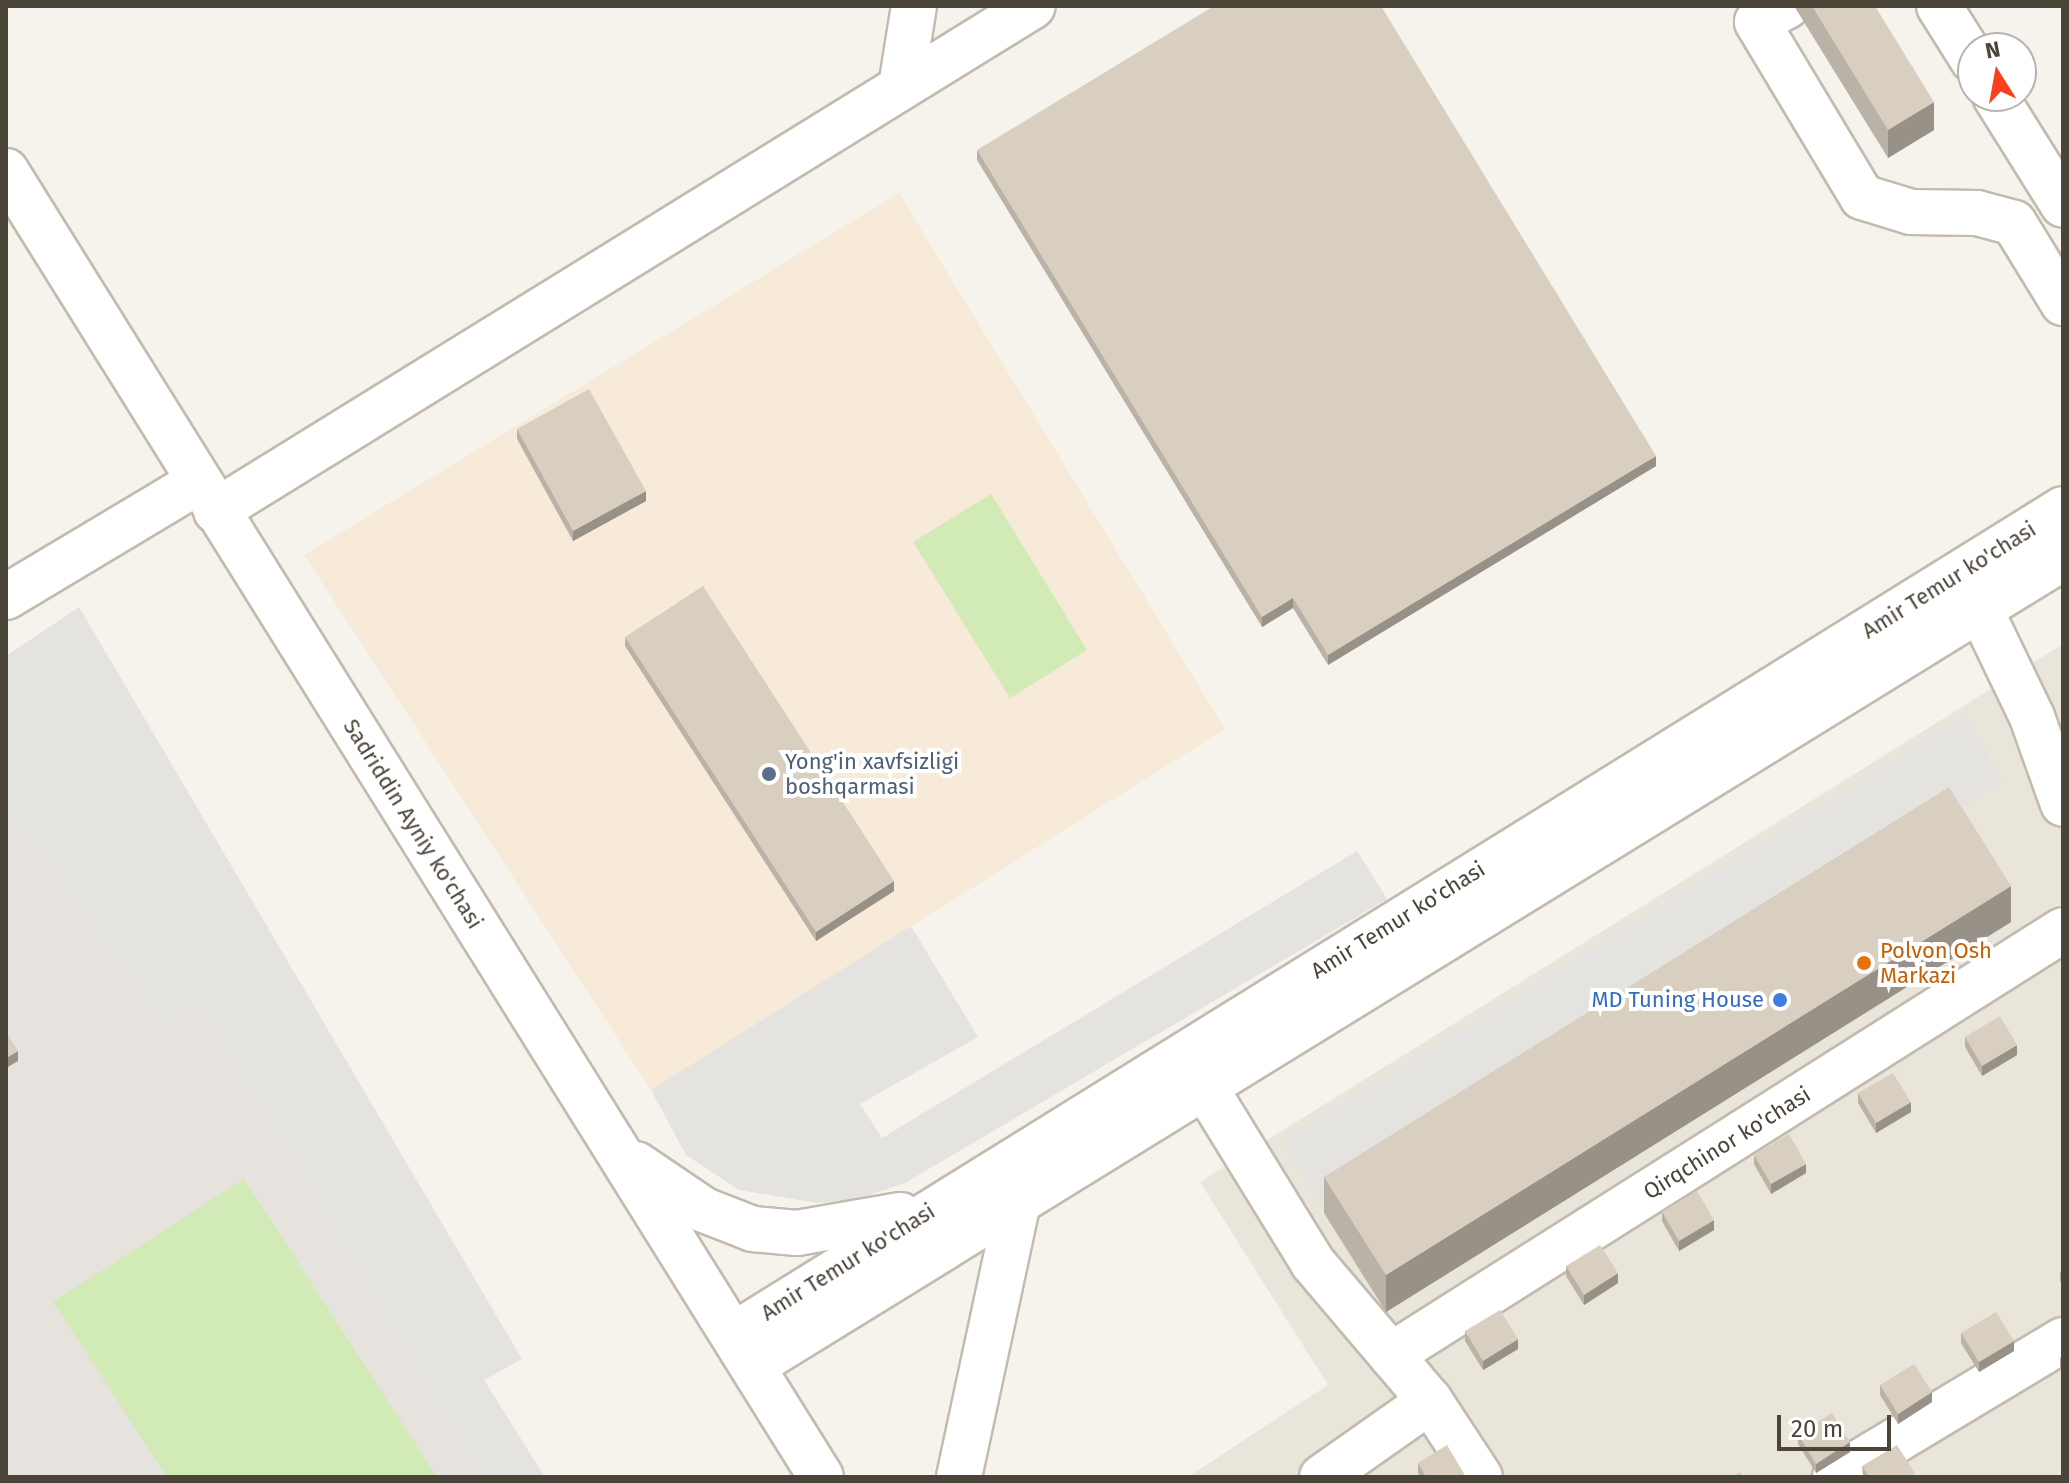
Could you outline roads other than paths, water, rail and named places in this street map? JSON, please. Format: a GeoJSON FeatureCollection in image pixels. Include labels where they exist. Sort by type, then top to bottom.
{"type":"FeatureCollection","features":[{"type":"Feature","properties":{"kind":"street"},"geometry":{"type":"LineString","coordinates":[[901,87],[914,6]]}},
{"type":"Feature","properties":{"kind":"street"},"geometry":{"type":"LineString","coordinates":[[6,597],[207,496],[1033,6]]}},
{"type":"Feature","properties":{"kind":"street"},"geometry":{"type":"LineString","coordinates":[[1787,6],[1757,22],[1862,197],[1911,212],[1977,213],[2014,223],[2063,303]]}},
{"type":"Feature","properties":{"kind":"street"},"geometry":{"type":"LineString","coordinates":[[1939,6],[1957,35]]}},
{"type":"Feature","properties":{"kind":"street"},"geometry":{"type":"LineString","coordinates":[[2005,112],[2063,205]]}},
{"type":"Feature","properties":{"kind":"street","name":"Sadriddin Ayniy ko'chasi"},"geometry":{"type":"LineString","coordinates":[[6,171],[821,1477]]}},
{"type":"Feature","properties":{"kind":"street","name":"Amir Temur ko'chasi"},"geometry":{"type":"LineString","coordinates":[[744,1350],[933,1208],[2063,509]]}},
{"type":"Feature","properties":{"kind":"street","name":"Amir Temur ko'chasi"},"geometry":{"type":"LineString","coordinates":[[744,1350],[1017,1207],[2063,558]]}},
{"type":"Feature","properties":{"kind":"street"},"geometry":{"type":"LineString","coordinates":[[1981,611],[2032,717],[2063,804]]}},
{"type":"Feature","properties":{"kind":"street","name":"Qirqchinor ko'chasi"},"geometry":{"type":"LineString","coordinates":[[1391,1355],[2063,930]]}},
{"type":"Feature","properties":{"kind":"street"},"geometry":{"type":"LineString","coordinates":[[1206,1089],[1313,1263],[1430,1401],[1480,1477]]}},
{"type":"Feature","properties":{"kind":"street"},"geometry":{"type":"LineString","coordinates":[[622,1154],[704,1210],[753,1229],[797,1233],[846,1228],[933,1208]]}},
{"type":"Feature","properties":{"kind":"street"},"geometry":{"type":"LineString","coordinates":[[959,1477],[1017,1207]]}},
{"type":"Feature","properties":{"kind":"street"},"geometry":{"type":"LineString","coordinates":[[1835,1477],[2063,1340]]}},
{"type":"Feature","properties":{"kind":"street"},"geometry":{"type":"LineString","coordinates":[[1322,1477],[1430,1401]]}},
{"type":"Feature","properties":{"kind":"place","name":"Yong'in xavfsizligi boshqarmasi"},"geometry":{"type":"Point","coordinates":[769,774]}},
{"type":"Feature","properties":{"kind":"place","name":"Polvon Osh Markazi"},"geometry":{"type":"Point","coordinates":[1864,963]}},
{"type":"Feature","properties":{"kind":"place","name":"MD Tuning House"},"geometry":{"type":"Point","coordinates":[1780,1000]}}]}
